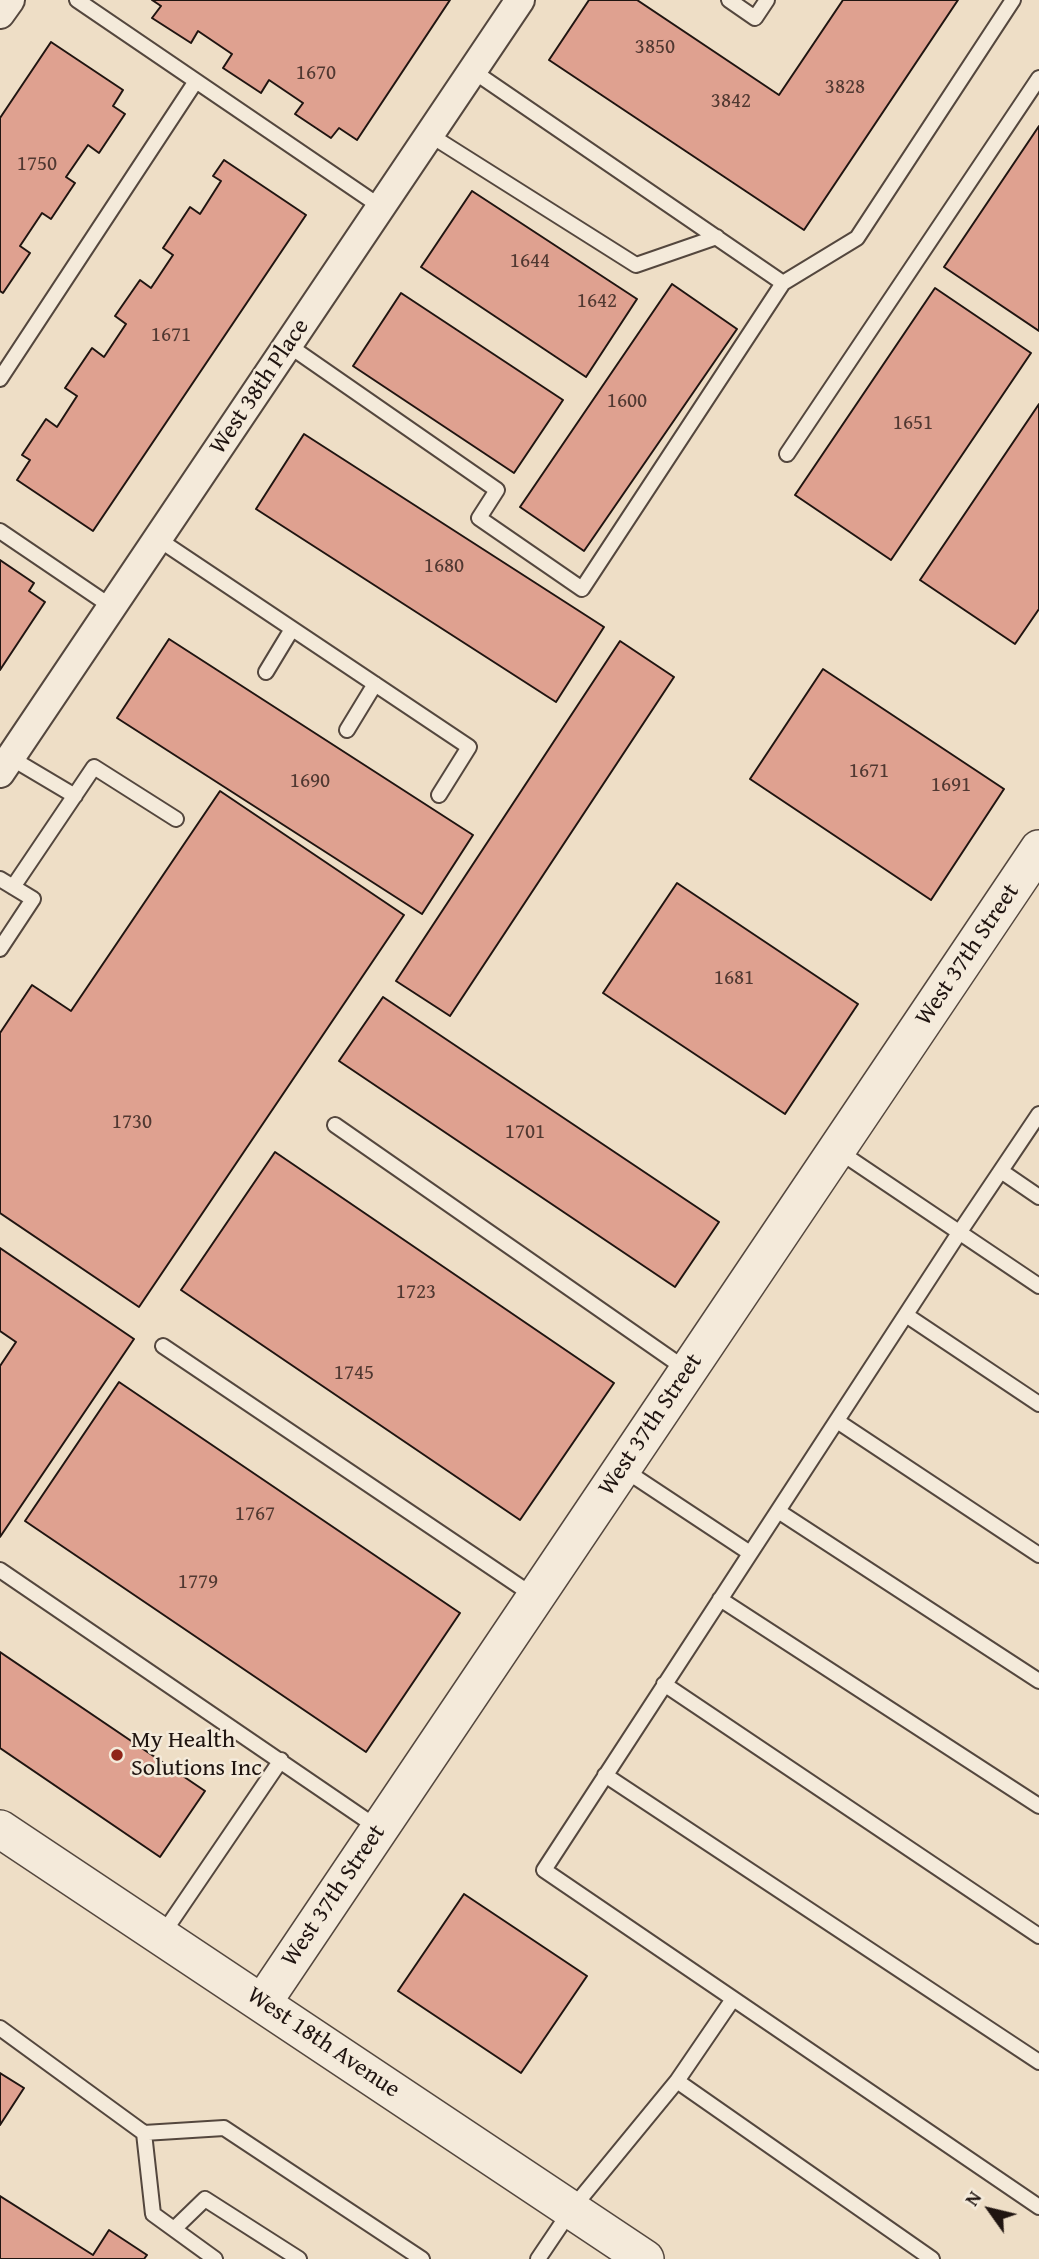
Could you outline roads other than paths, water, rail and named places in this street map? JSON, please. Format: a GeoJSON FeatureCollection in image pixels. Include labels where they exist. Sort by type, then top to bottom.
{"type":"FeatureCollection","features":[{"type":"Feature","properties":{"kind":"street"},"geometry":{"type":"LineString","coordinates":[[0,14],[10,0]]}},
{"type":"Feature","properties":{"kind":"street","name":"West 38th Place"},"geometry":{"type":"LineString","coordinates":[[5,765],[520,0]]}},
{"type":"Feature","properties":{"kind":"street","name":"West 37th Street"},"geometry":{"type":"LineString","coordinates":[[263,2002],[1039,849]]}},
{"type":"Feature","properties":{"kind":"street","name":"West 18th Avenue"},"geometry":{"type":"LineString","coordinates":[[0,1829],[645,2259]]}},
{"type":"Feature","properties":{"kind":"lane"},"geometry":{"type":"LineString","coordinates":[[77,0],[381,207]]}},
{"type":"Feature","properties":{"kind":"lane"},"geometry":{"type":"LineString","coordinates":[[729,0],[755,18],[767,0]]}},
{"type":"Feature","properties":{"kind":"lane"},"geometry":{"type":"LineString","coordinates":[[288,345],[497,490],[479,518],[582,589],[783,283],[857,238],[1013,0]]}},
{"type":"Feature","properties":{"kind":"lane"},"geometry":{"type":"LineString","coordinates":[[473,71],[783,283]]}},
{"type":"Feature","properties":{"kind":"lane"},"geometry":{"type":"LineString","coordinates":[[787,454],[1039,78]]}},
{"type":"Feature","properties":{"kind":"lane"},"geometry":{"type":"LineString","coordinates":[[0,379],[196,81]]}},
{"type":"Feature","properties":{"kind":"lane"},"geometry":{"type":"LineString","coordinates":[[430,135],[636,265],[717,237]]}},
{"type":"Feature","properties":{"kind":"lane"},"geometry":{"type":"LineString","coordinates":[[0,531],[112,607]]}},
{"type":"Feature","properties":{"kind":"lane"},"geometry":{"type":"LineString","coordinates":[[158,539],[469,747],[439,795]]}},
{"type":"Feature","properties":{"kind":"lane"},"geometry":{"type":"LineString","coordinates":[[266,672],[292,629]]}},
{"type":"Feature","properties":{"kind":"lane"},"geometry":{"type":"LineString","coordinates":[[347,730],[375,684]]}},
{"type":"Feature","properties":{"kind":"lane"},"geometry":{"type":"LineString","coordinates":[[5,765],[75,796]]}},
{"type":"Feature","properties":{"kind":"lane"},"geometry":{"type":"LineString","coordinates":[[0,949],[33,899],[6,883],[75,796],[94,766],[176,819]]}},
{"type":"Feature","properties":{"kind":"lane"},"geometry":{"type":"LineString","coordinates":[[1039,1114],[544,1870],[1039,2207]]}},
{"type":"Feature","properties":{"kind":"lane"},"geometry":{"type":"LineString","coordinates":[[335,1125],[688,1370]]}},
{"type":"Feature","properties":{"kind":"lane"},"geometry":{"type":"LineString","coordinates":[[837,1150],[1039,1286]]}},
{"type":"Feature","properties":{"kind":"lane"},"geometry":{"type":"LineString","coordinates":[[1001,1171],[1039,1197]]}},
{"type":"Feature","properties":{"kind":"lane"},"geometry":{"type":"LineString","coordinates":[[906,1315],[1039,1404]]}},
{"type":"Feature","properties":{"kind":"lane"},"geometry":{"type":"LineString","coordinates":[[163,1346],[535,1597]]}},
{"type":"Feature","properties":{"kind":"lane"},"geometry":{"type":"LineString","coordinates":[[837,1421],[1039,1555]]}},
{"type":"Feature","properties":{"kind":"lane"},"geometry":{"type":"LineString","coordinates":[[622,1468],[750,1553]]}},
{"type":"Feature","properties":{"kind":"lane"},"geometry":{"type":"LineString","coordinates":[[778,1511],[1039,1681]]}},
{"type":"Feature","properties":{"kind":"lane"},"geometry":{"type":"LineString","coordinates":[[0,1570],[379,1829]]}},
{"type":"Feature","properties":{"kind":"lane"},"geometry":{"type":"LineString","coordinates":[[720,1599],[1039,1806]]}},
{"type":"Feature","properties":{"kind":"lane"},"geometry":{"type":"LineString","coordinates":[[664,1684],[1039,1936]]}},
{"type":"Feature","properties":{"kind":"lane"},"geometry":{"type":"LineString","coordinates":[[162,1936],[281,1760]]}},
{"type":"Feature","properties":{"kind":"lane"},"geometry":{"type":"LineString","coordinates":[[605,1775],[1039,2062]]}},
{"type":"Feature","properties":{"kind":"lane"},"geometry":{"type":"LineString","coordinates":[[538,2259],[571,2210],[677,2081],[733,1999]]}},
{"type":"Feature","properties":{"kind":"lane"},"geometry":{"type":"LineString","coordinates":[[0,2028],[144,2133],[224,2128],[422,2259]]}},
{"type":"Feature","properties":{"kind":"lane"},"geometry":{"type":"LineString","coordinates":[[677,2081],[932,2259]]}},
{"type":"Feature","properties":{"kind":"lane"},"geometry":{"type":"LineString","coordinates":[[144,2133],[153,2214],[215,2259]]}},
{"type":"Feature","properties":{"kind":"lane"},"geometry":{"type":"LineString","coordinates":[[174,2229],[205,2199],[299,2259]]}},
{"type":"Feature","properties":{"kind":"place","name":"My Health Solutions Inc"},"geometry":{"type":"Point","coordinates":[117,1755]}}]}
